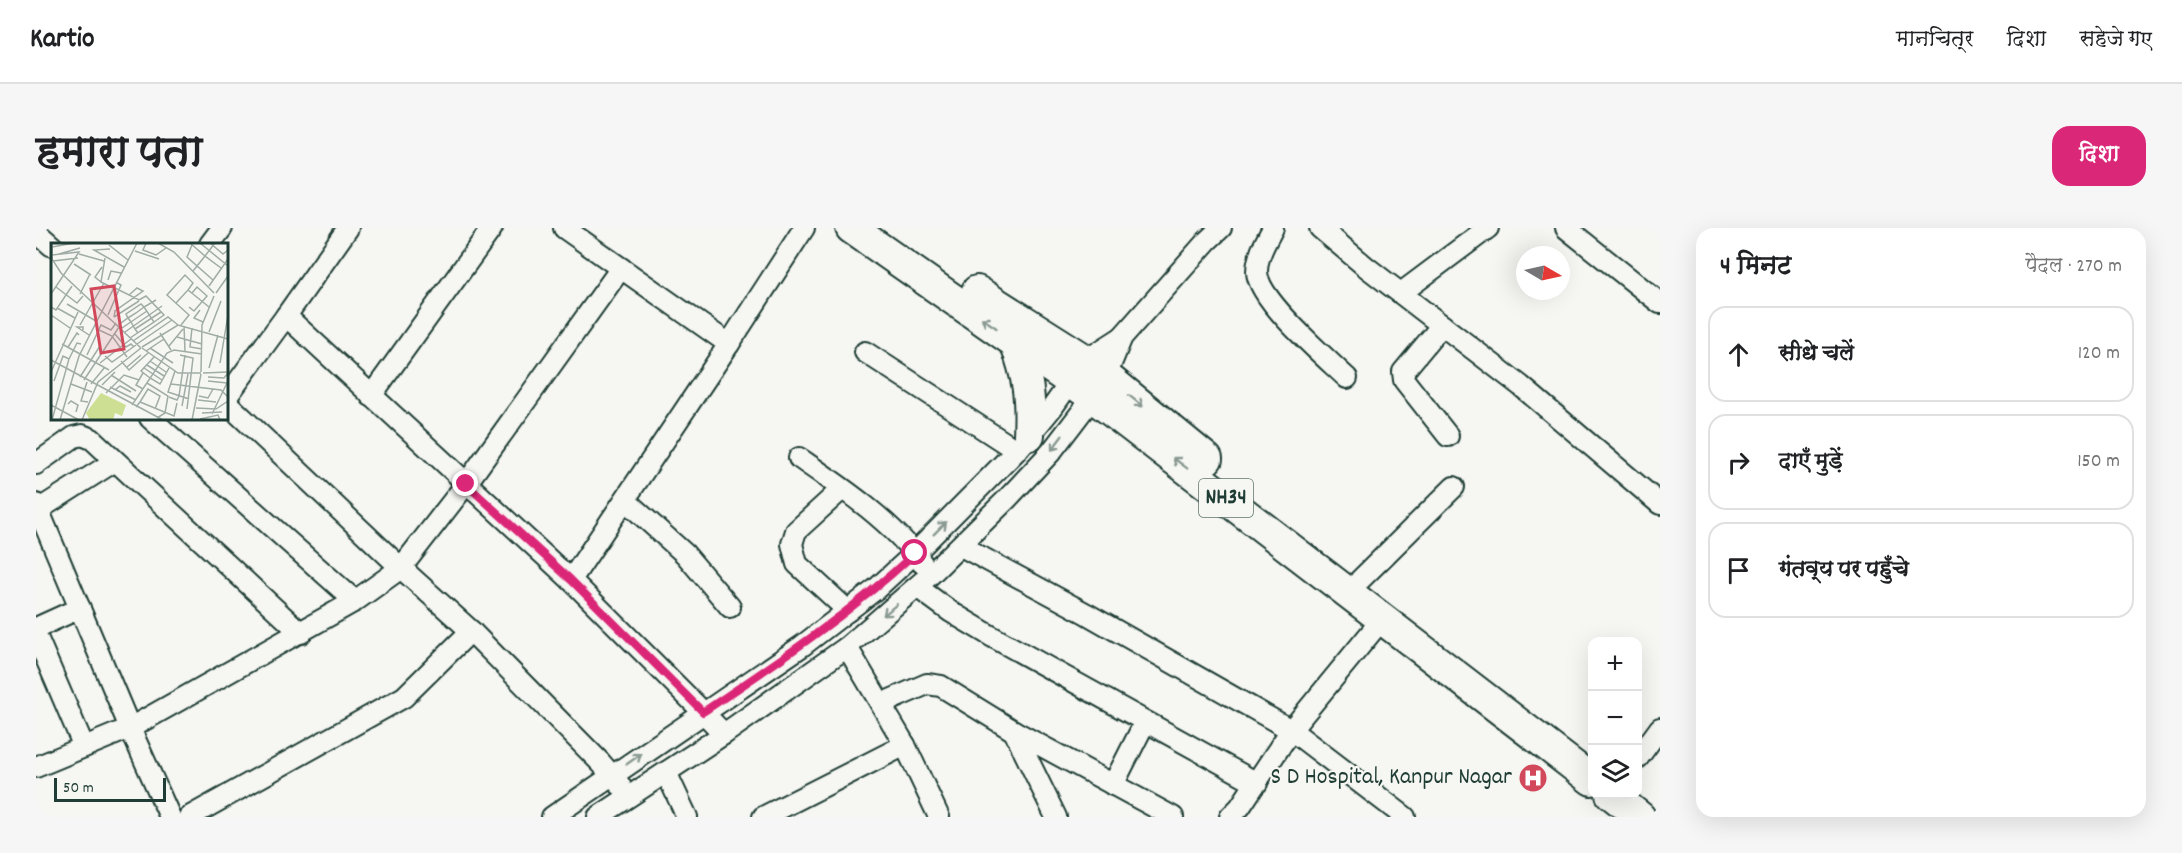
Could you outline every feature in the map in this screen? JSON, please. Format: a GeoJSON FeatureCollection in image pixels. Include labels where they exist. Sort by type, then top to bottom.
{"type":"FeatureCollection","features":[{"type":"Feature","properties":{"kind":"highway","name":"NH34"},"geometry":{"type":"LineString","coordinates":[[859,228],[1015,341],[1089,379],[1383,618],[1588,776]]}},
{"type":"Feature","properties":{"kind":"highway","name":"NH34"},"geometry":{"type":"LineString","coordinates":[[859,228],[1089,379],[1256,499],[1588,755]]}},
{"type":"Feature","properties":{"kind":"highway"},"geometry":{"type":"LineString","coordinates":[[1015,341],[1025,369],[1030,397],[1023,443]]}},
{"type":"Feature","properties":{"kind":"highway"},"geometry":{"type":"LineString","coordinates":[[1626,805],[1660,812]]}},
{"type":"Feature","properties":{"kind":"street"},"geometry":{"type":"LineString","coordinates":[[228,397],[348,228]]}},
{"type":"Feature","properties":{"kind":"street"},"geometry":{"type":"LineString","coordinates":[[371,396],[492,228]]}},
{"type":"Feature","properties":{"kind":"street"},"geometry":{"type":"LineString","coordinates":[[564,228],[729,344]]}},
{"type":"Feature","properties":{"kind":"street"},"geometry":{"type":"LineString","coordinates":[[571,580],[804,228]]}},
{"type":"Feature","properties":{"kind":"street"},"geometry":{"type":"LineString","coordinates":[[552,817],[802,646],[876,589],[1089,379],[1122,337],[1221,228]]}},
{"type":"Feature","properties":{"kind":"street"},"geometry":{"type":"LineString","coordinates":[[1273,228],[1262,251],[1257,273],[1263,289],[1273,305],[1347,378]]}},
{"type":"Feature","properties":{"kind":"street"},"geometry":{"type":"LineString","coordinates":[[1320,228],[1365,266],[1521,386],[1660,504]]}},
{"type":"Feature","properties":{"kind":"street"},"geometry":{"type":"LineString","coordinates":[[1401,293],[1488,228]]}},
{"type":"Feature","properties":{"kind":"street"},"geometry":{"type":"LineString","coordinates":[[1566,228],[1660,303]]}},
{"type":"Feature","properties":{"kind":"street"},"geometry":{"type":"LineString","coordinates":[[36,232],[51,245]]}},
{"type":"Feature","properties":{"kind":"street"},"geometry":{"type":"LineString","coordinates":[[37,764],[130,728],[301,633],[355,601],[401,568],[466,484],[621,268]]}},
{"type":"Feature","properties":{"kind":"street"},"geometry":{"type":"LineString","coordinates":[[286,316],[571,580],[723,734]]}},
{"type":"Feature","properties":{"kind":"street"},"geometry":{"type":"LineString","coordinates":[[1442,325],[1403,372],[1404,380],[1448,436]]}},
{"type":"Feature","properties":{"kind":"street"},"geometry":{"type":"LineString","coordinates":[[865,352],[1023,443]]}},
{"type":"Feature","properties":{"kind":"street"},"geometry":{"type":"LineString","coordinates":[[598,817],[723,734],[847,646],[923,581],[961,546],[1051,452],[1089,379]]}},
{"type":"Feature","properties":{"kind":"street"},"geometry":{"type":"LineString","coordinates":[[228,402],[401,568],[471,631],[612,776],[629,797]]}},
{"type":"Feature","properties":{"kind":"street"},"geometry":{"type":"LineString","coordinates":[[152,420],[355,601]]}},
{"type":"Feature","properties":{"kind":"street"},"geometry":{"type":"LineString","coordinates":[[36,464],[74,437],[82,435],[92,438],[301,633]]}},
{"type":"Feature","properties":{"kind":"street"},"geometry":{"type":"LineString","coordinates":[[799,458],[888,526],[915,553],[923,581],[951,612],[1257,783]]}},
{"type":"Feature","properties":{"kind":"street"},"geometry":{"type":"LineString","coordinates":[[115,461],[37,507],[170,817]]}},
{"type":"Feature","properties":{"kind":"street"},"geometry":{"type":"LineString","coordinates":[[1360,580],[1454,487]]}},
{"type":"Feature","properties":{"kind":"street"},"geometry":{"type":"LineString","coordinates":[[842,489],[796,531],[792,544],[797,564],[848,611]]}},
{"type":"Feature","properties":{"kind":"street"},"geometry":{"type":"LineString","coordinates":[[625,500],[685,554],[730,606]]}},
{"type":"Feature","properties":{"kind":"street"},"geometry":{"type":"LineString","coordinates":[[961,546],[1087,614],[1291,730],[1405,817]]}},
{"type":"Feature","properties":{"kind":"street"},"geometry":{"type":"LineString","coordinates":[[36,628],[80,608]]}},
{"type":"Feature","properties":{"kind":"street"},"geometry":{"type":"LineString","coordinates":[[1230,817],[1257,783],[1291,730],[1383,618]]}},
{"type":"Feature","properties":{"kind":"street"},"geometry":{"type":"LineString","coordinates":[[189,817],[404,697],[471,631]]}},
{"type":"Feature","properties":{"kind":"street"},"geometry":{"type":"LineString","coordinates":[[36,635],[84,747]]}},
{"type":"Feature","properties":{"kind":"street"},"geometry":{"type":"LineString","coordinates":[[847,646],[905,745],[939,817]]}},
{"type":"Feature","properties":{"kind":"street"},"geometry":{"type":"LineString","coordinates":[[881,704],[927,684],[941,686],[1014,731],[1173,817]]}},
{"type":"Feature","properties":{"kind":"street"},"geometry":{"type":"LineString","coordinates":[[1113,785],[1145,722]]}},
{"type":"Feature","properties":{"kind":"street"},"geometry":{"type":"LineString","coordinates":[[1642,753],[1660,728]]}},
{"type":"Feature","properties":{"kind":"street"},"geometry":{"type":"LineString","coordinates":[[1014,731],[1056,817]]}},
{"type":"Feature","properties":{"kind":"street"},"geometry":{"type":"LineString","coordinates":[[763,817],[905,745]]}},
{"type":"Feature","properties":{"kind":"street"},"geometry":{"type":"LineString","coordinates":[[666,772],[687,817]]}},
{"type":"Feature","properties":{"kind":"place","name":"S D Hospital, Kanpur Nagar"},"geometry":{"type":"Point","coordinates":[1533,778]}},
{"type":"Feature","properties":{"kind":"route"},"geometry":{"type":"LineString","coordinates":[[466,484],[571,580],[703,712],[838,620],[915,553]]}}]}
